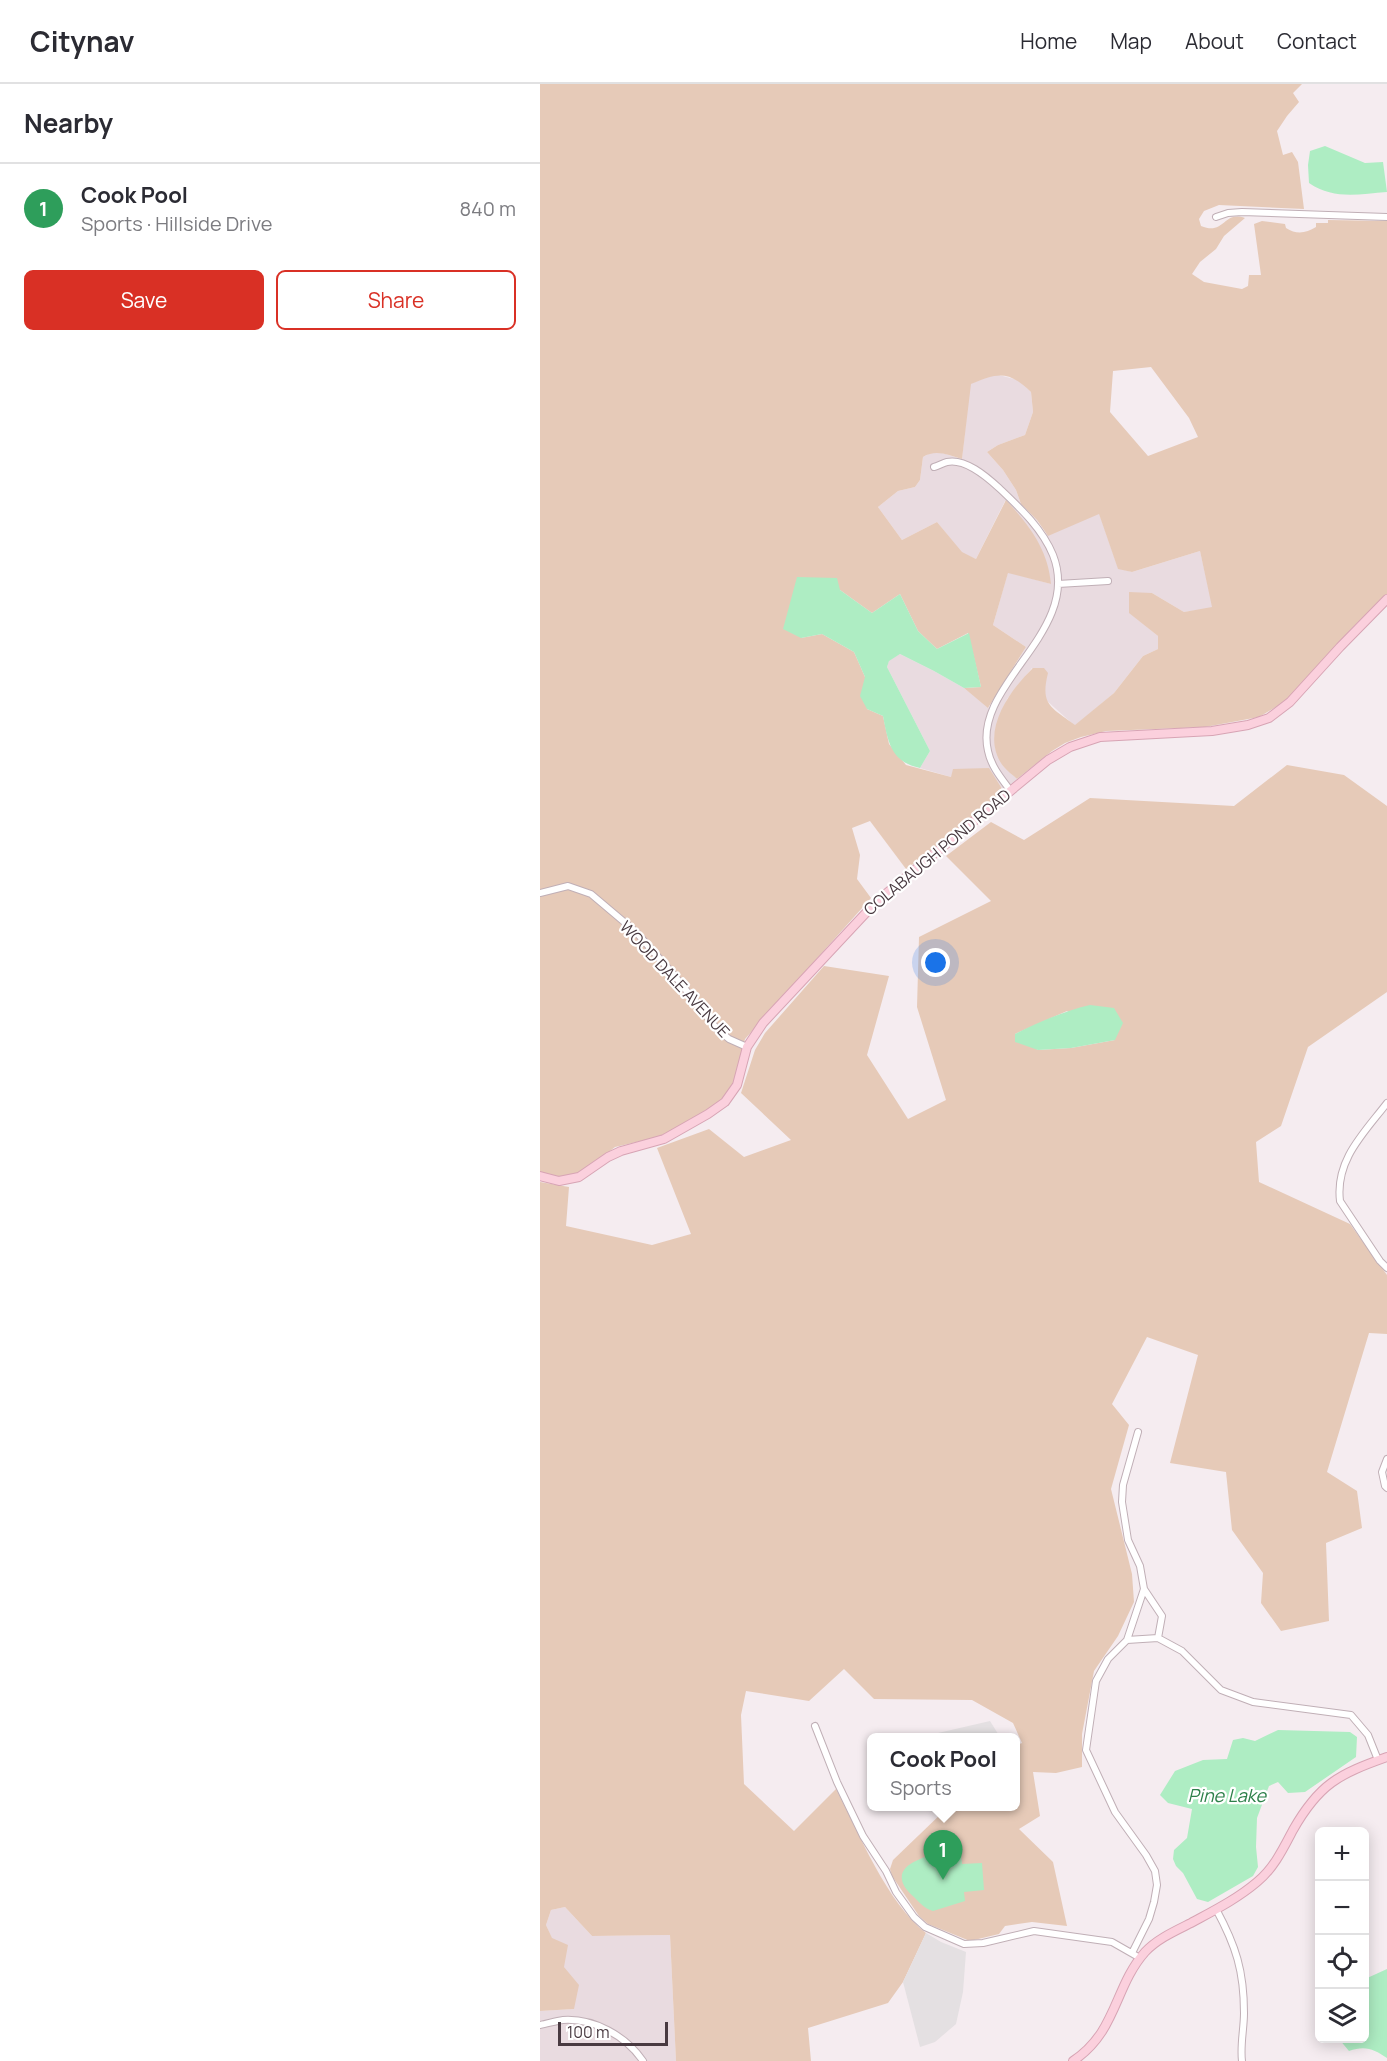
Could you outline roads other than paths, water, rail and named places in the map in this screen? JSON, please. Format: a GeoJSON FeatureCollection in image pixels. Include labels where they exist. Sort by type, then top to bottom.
{"type":"FeatureCollection","features":[{"type":"Feature","properties":{"kind":"street"},"geometry":{"type":"LineString","coordinates":[[1216,217],[1242,212],[1387,217]]}},
{"type":"Feature","properties":{"kind":"street"},"geometry":{"type":"LineString","coordinates":[[934,467],[948,462],[957,463],[974,469],[996,485],[1023,511],[1041,533],[1053,555],[1058,584],[1048,620],[1033,648],[1002,691],[988,728],[987,750],[995,770],[1010,790]]}},
{"type":"Feature","properties":{"kind":"street"},"geometry":{"type":"LineString","coordinates":[[1058,584],[1108,581]]}},
{"type":"Feature","properties":{"kind":"street","name":"COLABAUGH POND ROAD"},"geometry":{"type":"LineString","coordinates":[[540,1176],[559,1180],[579,1177],[621,1151],[664,1139],[725,1102],[737,1085],[747,1047],[763,1023],[877,901],[969,827],[1010,790],[1062,752],[1089,740],[1212,731],[1248,725],[1269,718],[1290,702],[1387,599]]}},
{"type":"Feature","properties":{"kind":"street","name":"WOOD DALE AVENUE"},"geometry":{"type":"LineString","coordinates":[[540,892],[568,886],[591,894],[636,932],[717,1029],[729,1039],[747,1047]]}},
{"type":"Feature","properties":{"kind":"street"},"geometry":{"type":"LineString","coordinates":[[1387,1103],[1351,1148],[1340,1179],[1339,1192],[1340,1201],[1387,1268]]}},
{"type":"Feature","properties":{"kind":"street"},"geometry":{"type":"LineString","coordinates":[[1138,1432],[1123,1485],[1122,1502],[1128,1540],[1140,1566],[1144,1589],[1162,1616],[1158,1638]]}},
{"type":"Feature","properties":{"kind":"street"},"geometry":{"type":"LineString","coordinates":[[1387,1459],[1382,1472],[1387,1488]]}},
{"type":"Feature","properties":{"kind":"street"},"geometry":{"type":"LineString","coordinates":[[1073,2061],[1087,2052],[1100,2037],[1136,1956],[1149,1919],[1157,1885],[1155,1871],[1115,1812],[1086,1750],[1096,1681],[1108,1659],[1127,1640],[1144,1589]]}},
{"type":"Feature","properties":{"kind":"street"},"geometry":{"type":"LineString","coordinates":[[1127,1640],[1158,1638],[1182,1651],[1221,1690],[1253,1702],[1351,1714],[1368,1735],[1378,1760]]}},
{"type":"Feature","properties":{"kind":"street"},"geometry":{"type":"LineString","coordinates":[[815,1726],[837,1782],[863,1836],[886,1871],[896,1892],[914,1917],[925,1927],[964,1944],[982,1943],[1034,1931],[1112,1942],[1136,1956]]}},
{"type":"Feature","properties":{"kind":"street"},"geometry":{"type":"LineString","coordinates":[[1136,1956],[1254,1884],[1270,1869],[1306,1809],[1322,1790],[1349,1771],[1387,1757]]}},
{"type":"Feature","properties":{"kind":"street"},"geometry":{"type":"LineString","coordinates":[[1216,1909],[1233,1941],[1242,1978],[1244,2014],[1242,2061]]}},
{"type":"Feature","properties":{"kind":"street"},"geometry":{"type":"LineString","coordinates":[[540,2025],[563,2020],[590,2023],[615,2033],[636,2050],[643,2061]]}},
{"type":"Feature","properties":{"kind":"water"},"geometry":{"type":"Polygon","coordinates":[[[1325,146],[1365,163],[1383,162],[1387,192],[1337,194],[1309,183],[1310,151],[1325,146]]]}},
{"type":"Feature","properties":{"kind":"water"},"geometry":{"type":"Polygon","coordinates":[[[797,577],[837,578],[840,590],[872,613],[900,594],[918,631],[937,649],[969,633],[981,687],[964,688],[900,654],[889,661],[887,667],[930,751],[920,768],[910,765],[897,756],[889,742],[883,716],[867,709],[860,696],[865,677],[854,652],[822,634],[801,638],[783,629],[797,577]]]}},
{"type":"Feature","properties":{"kind":"water"},"geometry":{"type":"Polygon","coordinates":[[[1090,1005],[1114,1008],[1123,1023],[1115,1040],[1071,1048],[1038,1050],[1015,1042],[1015,1034],[1052,1017],[1090,1005]]]}},
{"type":"Feature","properties":{"kind":"water","name":"Pine Lake"},"geometry":{"type":"Polygon","coordinates":[[[1278,1730],[1350,1732],[1357,1737],[1356,1757],[1305,1792],[1288,1793],[1278,1782],[1269,1786],[1257,1818],[1258,1867],[1253,1876],[1208,1902],[1197,1899],[1173,1859],[1174,1850],[1187,1838],[1192,1809],[1168,1803],[1160,1795],[1175,1771],[1203,1760],[1227,1759],[1233,1740],[1243,1738],[1255,1741],[1278,1730]]]}},
{"type":"Feature","properties":{"kind":"water"},"geometry":{"type":"Polygon","coordinates":[[[944,1852],[961,1853],[962,1864],[982,1863],[984,1890],[964,1892],[965,1901],[933,1911],[923,1906],[905,1887],[902,1879],[903,1872],[916,1861],[944,1852]]]}},
{"type":"Feature","properties":{"kind":"water"},"geometry":{"type":"Polygon","coordinates":[[[1387,1969],[1387,2058],[1369,2049],[1360,2048],[1349,2051],[1342,2043],[1369,2043],[1369,1977],[1387,1969]]]}},
{"type":"Feature","properties":{"kind":"place","name":"Cook Pool"},"geometry":{"type":"Point","coordinates":[943,1880]}}]}
